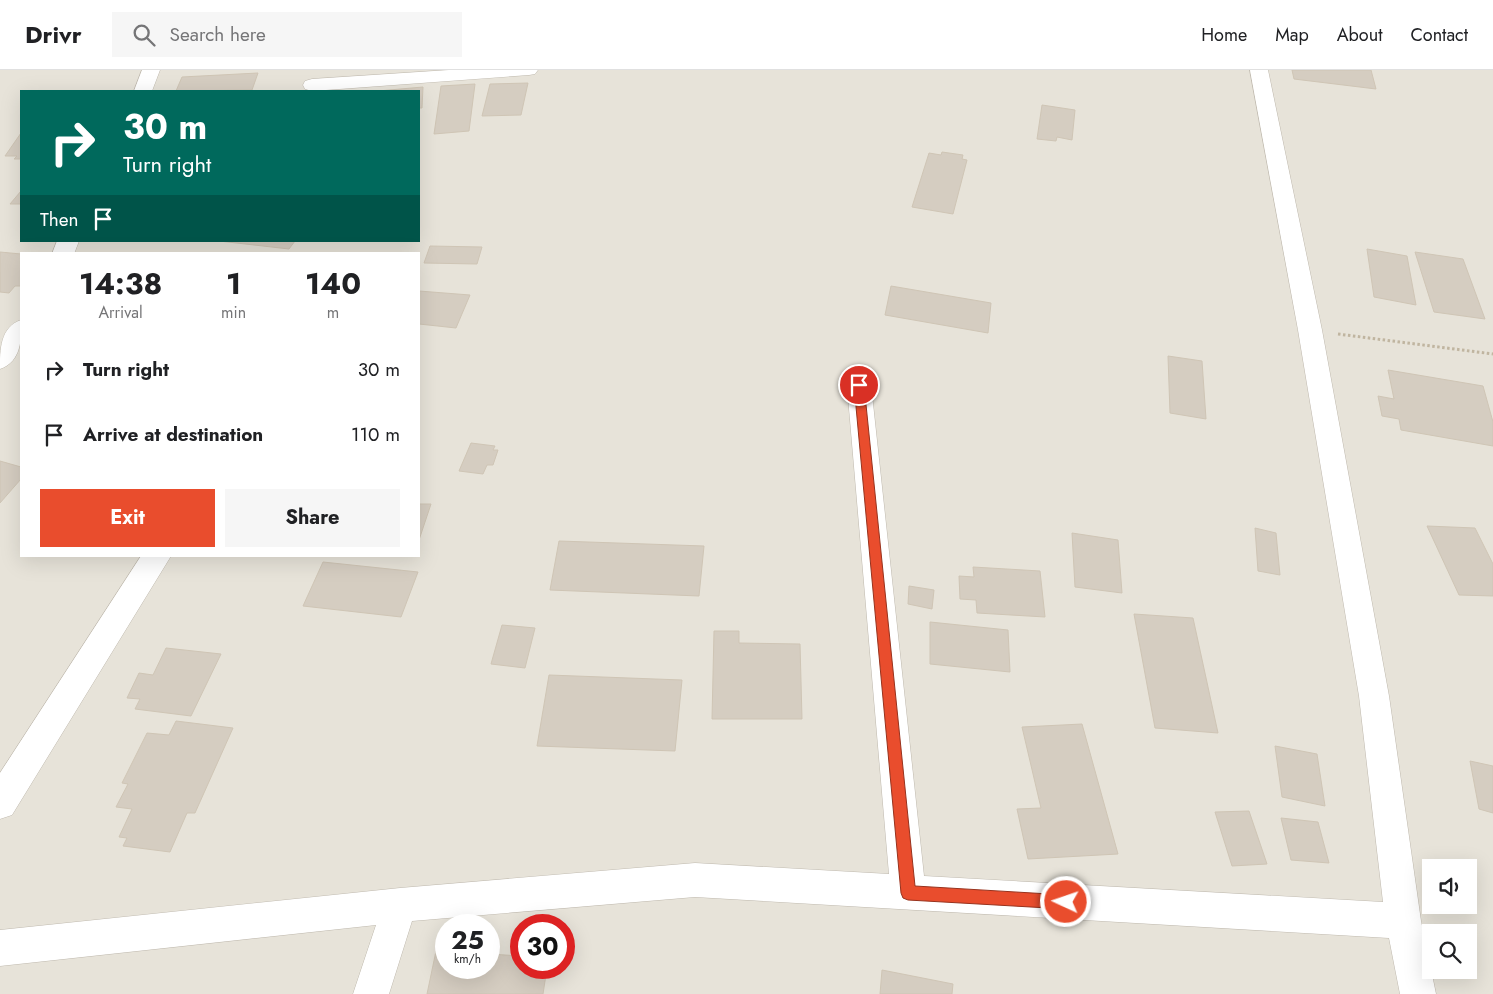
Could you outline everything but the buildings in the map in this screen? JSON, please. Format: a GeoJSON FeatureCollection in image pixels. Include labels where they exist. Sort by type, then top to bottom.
{"type":"FeatureCollection","features":[{"type":"Feature","properties":{"kind":"street"},"geometry":{"type":"LineString","coordinates":[[143,90],[151,70]]}},
{"type":"Feature","properties":{"kind":"street"},"geometry":{"type":"LineString","coordinates":[[312,82],[529,70]]}},
{"type":"Feature","properties":{"kind":"street"},"geometry":{"type":"LineString","coordinates":[[1259,70],[1310,330],[1374,696],[1403,921],[1418,994]]}},
{"type":"Feature","properties":{"kind":"street"},"geometry":{"type":"LineString","coordinates":[[0,360],[20,330]]}},
{"type":"Feature","properties":{"kind":"street"},"geometry":{"type":"LineString","coordinates":[[859,385],[908,893]]}},
{"type":"Feature","properties":{"kind":"street"},"geometry":{"type":"LineString","coordinates":[[0,803],[156,557]]}},
{"type":"Feature","properties":{"kind":"street"},"geometry":{"type":"LineString","coordinates":[[0,948],[400,905],[695,880],[1403,921]]}},
{"type":"Feature","properties":{"kind":"street"},"geometry":{"type":"LineString","coordinates":[[371,994],[400,905]]}},
{"type":"Feature","properties":{"kind":"path"},"geometry":{"type":"LineString","coordinates":[[1310,330],[1493,354]]}},
{"type":"Feature","properties":{"kind":"shaded area"},"geometry":{"type":"Polygon","coordinates":[[[0,70],[1493,70],[1493,994],[0,994],[0,70]]]}},
{"type":"Feature","properties":{"kind":"route"},"geometry":{"type":"LineString","coordinates":[[859,385],[908,893],[1066,902]]}}]}
